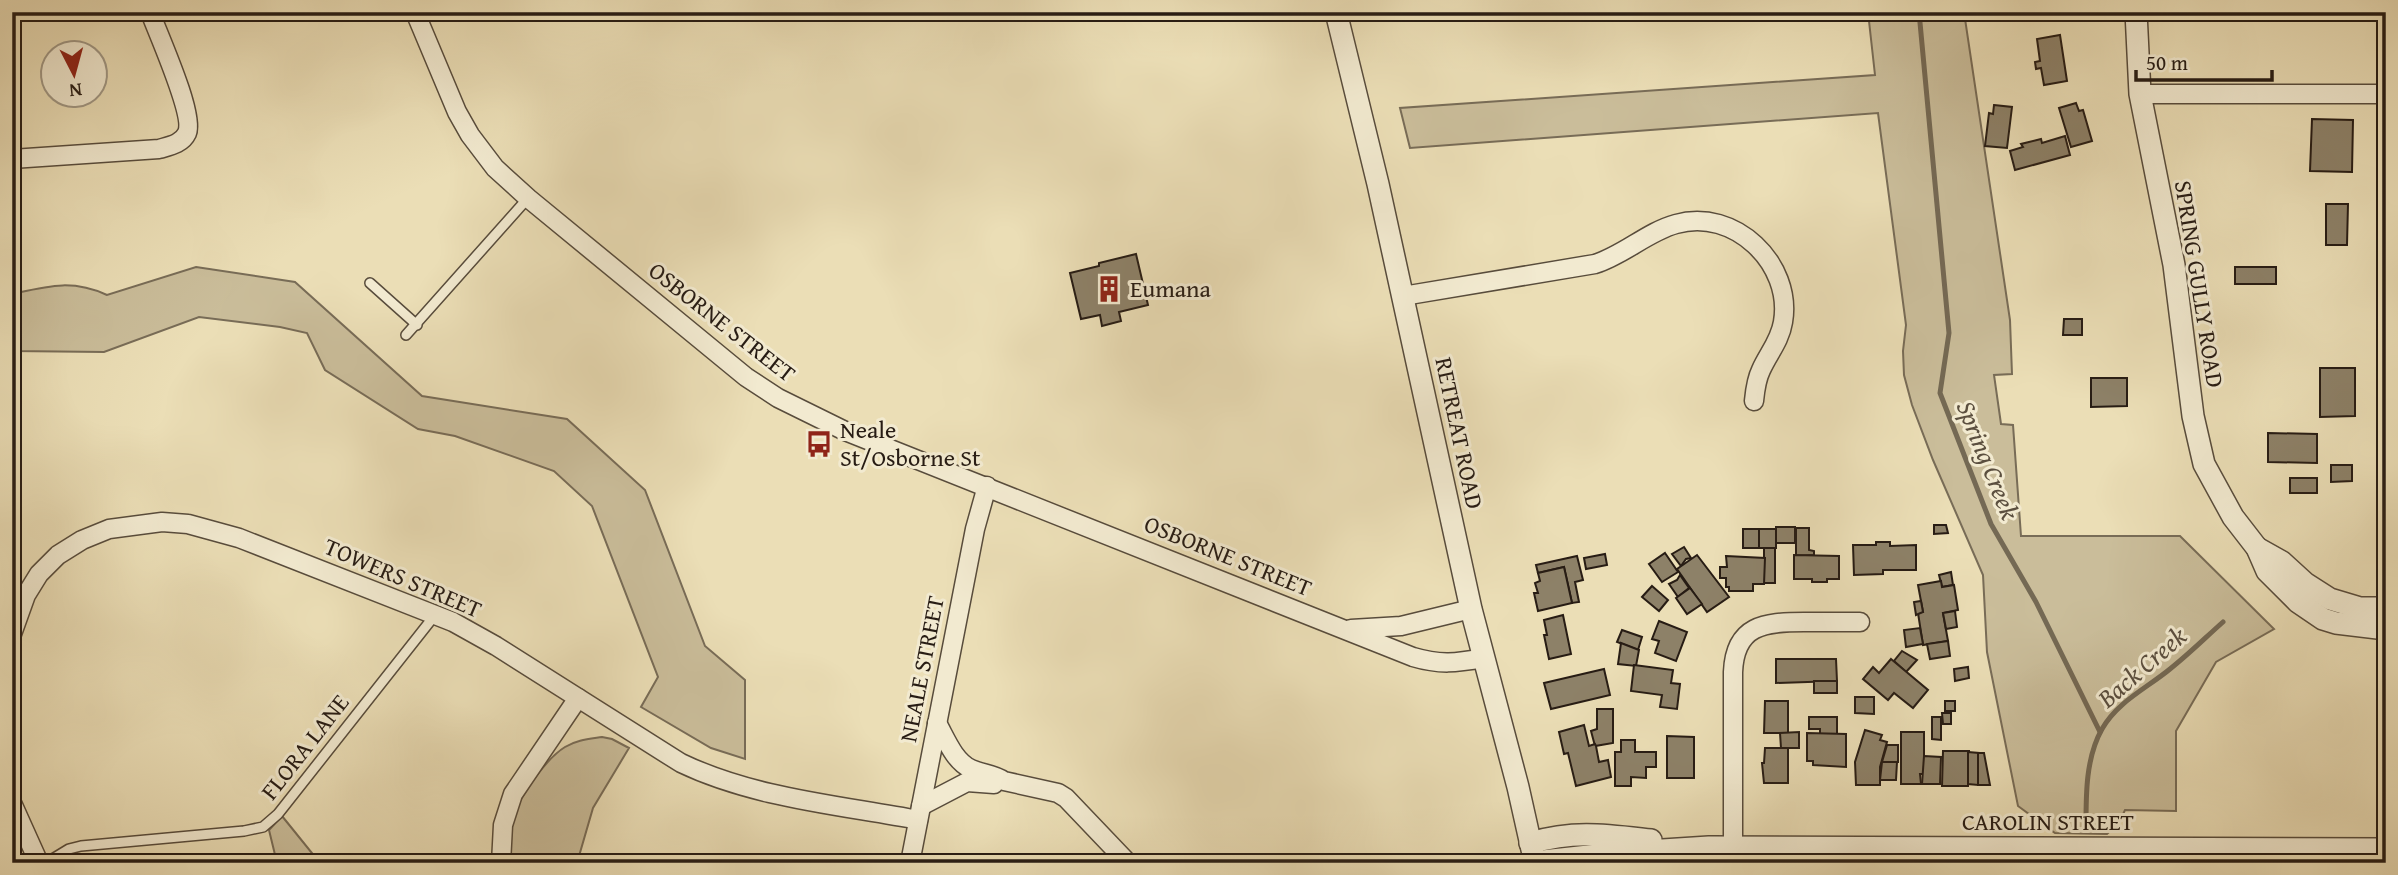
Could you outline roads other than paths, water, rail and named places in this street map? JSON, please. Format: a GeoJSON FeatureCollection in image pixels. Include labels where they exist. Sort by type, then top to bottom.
{"type":"FeatureCollection","features":[{"type":"Feature","properties":{"kind":"street"},"geometry":{"type":"LineString","coordinates":[[12,159],[159,149],[182,140],[188,132],[187,109],[150,12]]}},
{"type":"Feature","properties":{"kind":"street","name":"OSBORNE STREET"},"geometry":{"type":"LineString","coordinates":[[415,12],[444,86],[470,135],[495,168],[712,350],[778,398],[845,431],[1432,662],[1450,664],[1484,658]]}},
{"type":"Feature","properties":{"kind":"street","name":"RETREAT ROAD"},"geometry":{"type":"LineString","coordinates":[[1336,12],[1403,296],[1471,609],[1533,856]]}},
{"type":"Feature","properties":{"kind":"street","name":"SPRING GULLY ROAD"},"geometry":{"type":"LineString","coordinates":[[2136,12],[2140,93],[2174,265],[2193,416],[2200,449],[2218,494],[2257,548],[2267,571],[2298,603],[2336,624],[2386,629]]}},
{"type":"Feature","properties":{"kind":"street"},"geometry":{"type":"LineString","coordinates":[[2140,93],[2386,94]]}},
{"type":"Feature","properties":{"kind":"street"},"geometry":{"type":"LineString","coordinates":[[1403,296],[1595,264],[1621,254],[1678,223],[1700,222],[1725,226],[1751,241],[1770,261],[1783,294],[1781,333],[1760,371],[1754,401]]}},
{"type":"Feature","properties":{"kind":"street","name":"NEALE STREET"},"geometry":{"type":"LineString","coordinates":[[910,863],[977,519],[987,486]]}},
{"type":"Feature","properties":{"kind":"street","name":"TOWERS STREET"},"geometry":{"type":"LineString","coordinates":[[12,634],[26,595],[39,573],[58,555],[82,540],[109,529],[162,522],[188,524],[230,535],[436,614],[474,632],[681,763],[717,778],[805,800],[919,813]]}},
{"type":"Feature","properties":{"kind":"street","name":"SPRING GULLY ROAD"},"geometry":{"type":"LineString","coordinates":[[2257,548],[2282,562],[2305,583],[2330,599],[2360,608],[2386,608]]}},
{"type":"Feature","properties":{"kind":"street","name":"OSBORNE STREET"},"geometry":{"type":"LineString","coordinates":[[1344,629],[1401,626],[1471,609]]}},
{"type":"Feature","properties":{"kind":"street"},"geometry":{"type":"LineString","coordinates":[[1733,847],[1733,672],[1735,654],[1740,642],[1751,631],[1766,624],[1860,622]]}},
{"type":"Feature","properties":{"kind":"street"},"geometry":{"type":"LineString","coordinates":[[501,863],[503,825],[513,794],[578,698]]}},
{"type":"Feature","properties":{"kind":"street"},"geometry":{"type":"LineString","coordinates":[[937,723],[964,765],[1004,781],[1058,793],[1066,798],[1128,863]]}},
{"type":"Feature","properties":{"kind":"street"},"geometry":{"type":"LineString","coordinates":[[919,813],[955,786],[967,782],[997,784],[1004,781]]}},
{"type":"Feature","properties":{"kind":"street"},"geometry":{"type":"LineString","coordinates":[[12,803],[39,863]]}},
{"type":"Feature","properties":{"kind":"street","name":"CAROLIN STREET"},"geometry":{"type":"LineString","coordinates":[[1533,856],[1709,847],[1979,855],[2134,856],[2386,849]]}},
{"type":"Feature","properties":{"kind":"lane"},"geometry":{"type":"LineString","coordinates":[[406,335],[528,198]]}},
{"type":"Feature","properties":{"kind":"lane"},"geometry":{"type":"LineString","coordinates":[[370,283],[417,325]]}},
{"type":"Feature","properties":{"kind":"lane","name":"FLORA LANE"},"geometry":{"type":"LineString","coordinates":[[46,863],[69,849],[81,846],[263,827],[278,814],[436,614]]}},
{"type":"Feature","properties":{"kind":"waterway","name":"Spring Creek"},"geometry":{"type":"LineString","coordinates":[[1919,12],[1949,333],[1940,393],[1991,524],[2036,602],[2100,732]]}},
{"type":"Feature","properties":{"kind":"waterway","name":"Back Creek"},"geometry":{"type":"LineString","coordinates":[[2086,831],[2089,766],[2096,741],[2108,719],[2223,622]]}},
{"type":"Feature","properties":{"kind":"place","name":"Eumana"},"geometry":{"type":"Point","coordinates":[1109,289]}},
{"type":"Feature","properties":{"kind":"place","name":"Neale St/Osborne St"},"geometry":{"type":"Point","coordinates":[819,444]}}]}
